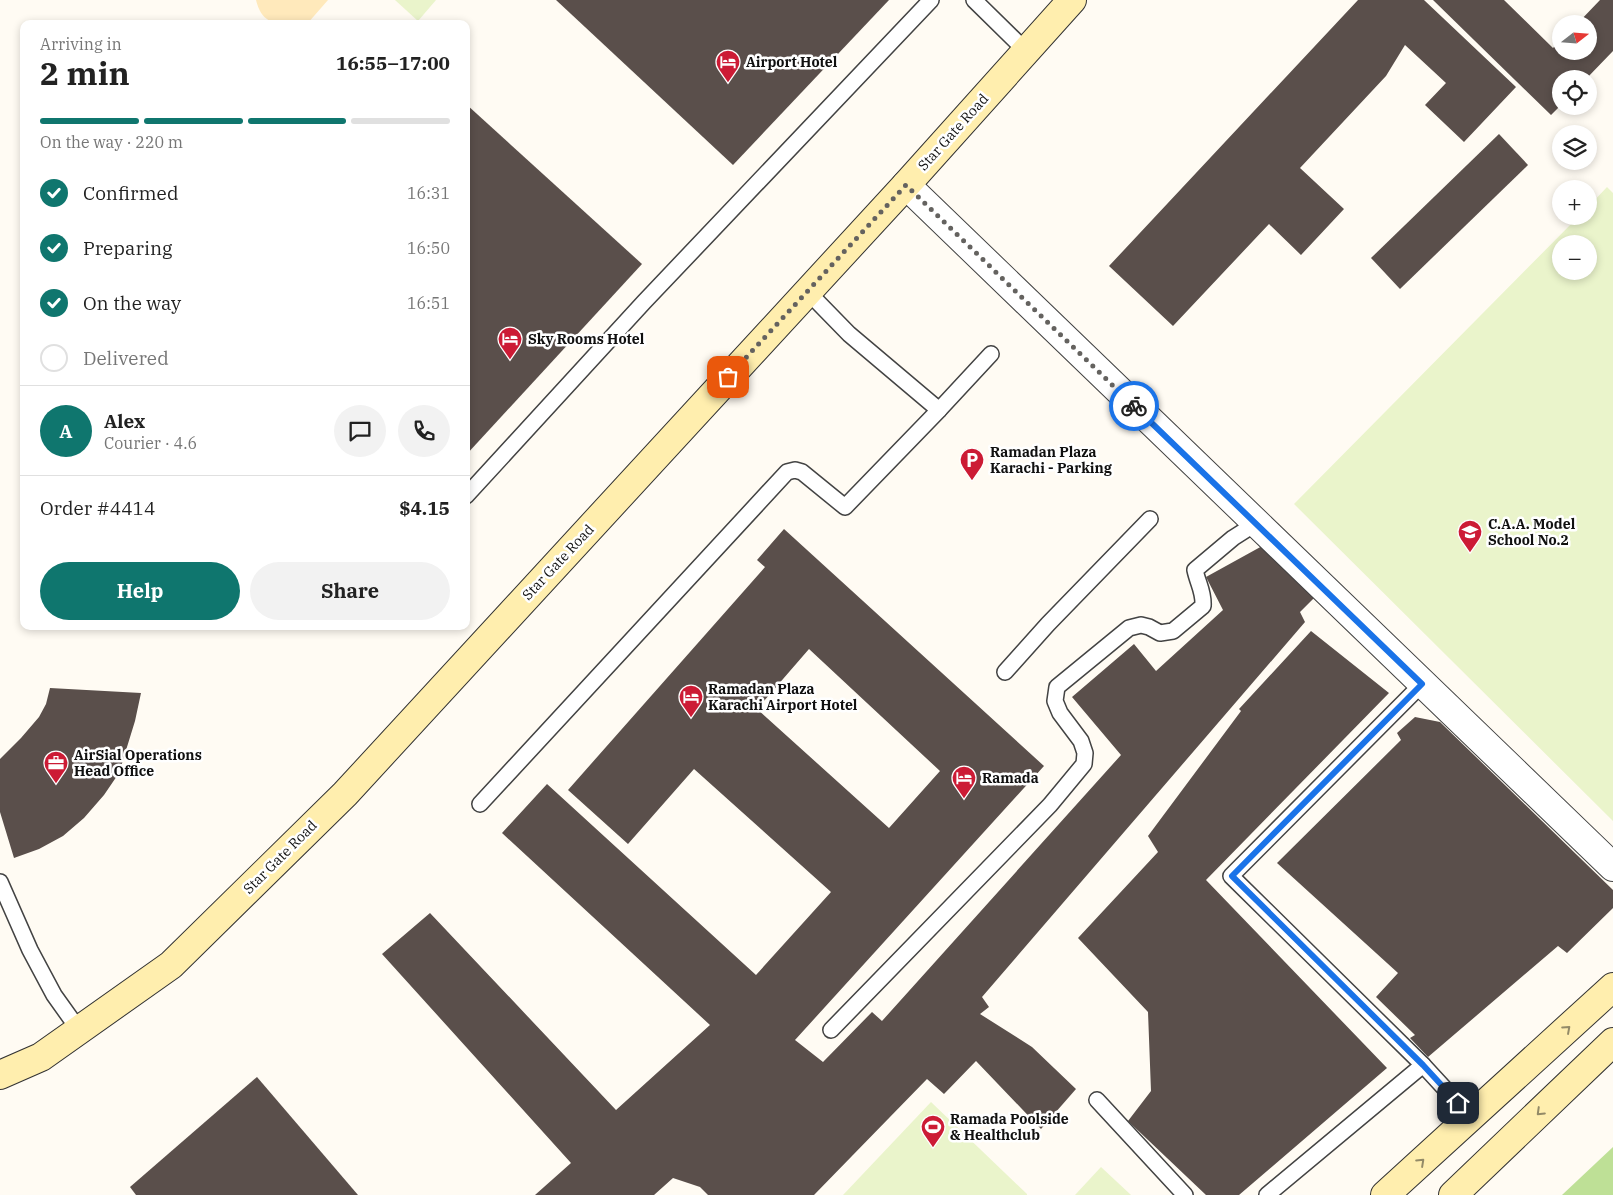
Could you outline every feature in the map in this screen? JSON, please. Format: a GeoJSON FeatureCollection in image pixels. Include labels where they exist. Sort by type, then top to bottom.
{"type":"FeatureCollection","features":[{"type":"Feature","properties":{"kind":"street","name":"Star Gate Road"},"geometry":{"type":"LineString","coordinates":[[0,1075],[41,1057],[171,965],[345,794],[906,185],[1072,0]]}},
{"type":"Feature","properties":{"kind":"street"},"geometry":{"type":"LineString","coordinates":[[906,185],[1255,524],[1613,867]]}},
{"type":"Feature","properties":{"kind":"street"},"geometry":{"type":"LineString","coordinates":[[1385,1195],[1613,987]]}},
{"type":"Feature","properties":{"kind":"street"},"geometry":{"type":"LineString","coordinates":[[1453,1195],[1613,1042]]}},
{"type":"Feature","properties":{"kind":"street"},"geometry":{"type":"LineString","coordinates":[[1543,1050],[1570,1084]]}},
{"type":"Feature","properties":{"kind":"lane"},"geometry":{"type":"LineString","coordinates":[[470,492],[644,302],[931,0]]}},
{"type":"Feature","properties":{"kind":"lane"},"geometry":{"type":"LineString","coordinates":[[974,0],[1026,51]]}},
{"type":"Feature","properties":{"kind":"lane"},"geometry":{"type":"LineString","coordinates":[[807,291],[848,334],[939,410]]}},
{"type":"Feature","properties":{"kind":"lane"},"geometry":{"type":"LineString","coordinates":[[480,804],[787,472],[795,470],[802,472],[845,507],[991,354]]}},
{"type":"Feature","properties":{"kind":"lane"},"geometry":{"type":"LineString","coordinates":[[1005,672],[1048,624],[1150,519]]}},
{"type":"Feature","properties":{"kind":"lane"},"geometry":{"type":"LineString","coordinates":[[831,1030],[1050,805],[1084,764],[1085,752],[1081,741],[1060,713],[1055,701],[1057,687],[1129,628],[1141,625],[1160,633],[1173,631],[1202,606],[1204,595],[1198,583],[1195,570],[1233,538],[1255,524]]}},
{"type":"Feature","properties":{"kind":"lane"},"geometry":{"type":"LineString","coordinates":[[1422,684],[1232,876],[1423,1065],[1470,1116]]}},
{"type":"Feature","properties":{"kind":"lane"},"geometry":{"type":"LineString","coordinates":[[0,882],[30,950],[54,995],[80,1030]]}},
{"type":"Feature","properties":{"kind":"lane"},"geometry":{"type":"LineString","coordinates":[[1267,1195],[1423,1065]]}},
{"type":"Feature","properties":{"kind":"lane"},"geometry":{"type":"LineString","coordinates":[[1097,1100],[1185,1195]]}},
{"type":"Feature","properties":{"kind":"green space"},"geometry":{"type":"Polygon","coordinates":[[[395,0],[436,0],[417,20],[395,0]]]}},
{"type":"Feature","properties":{"kind":"green space"},"geometry":{"type":"Polygon","coordinates":[[[1607,187],[1613,193],[1613,821],[1294,504],[1552,243],[1552,280],[1597,280],[1597,235],[1560,235],[1570,225],[1597,225],[1597,198],[1607,187]]]}},
{"type":"Feature","properties":{"kind":"green space","name":"Ramada Poolside & Healthclub"},"geometry":{"type":"Polygon","coordinates":[[[931,1102],[1027,1194],[1027,1195],[843,1195],[931,1102]]]}},
{"type":"Feature","properties":{"kind":"green space"},"geometry":{"type":"Polygon","coordinates":[[[1613,1147],[1613,1195],[1562,1195],[1613,1147]]]}},
{"type":"Feature","properties":{"kind":"green space"},"geometry":{"type":"Polygon","coordinates":[[[1101,1167],[1131,1195],[1075,1195],[1101,1167]]]}},
{"type":"Feature","properties":{"kind":"sand"},"geometry":{"type":"Polygon","coordinates":[[[256,0],[328,0],[310,20],[269,20],[259,9],[256,0]]]}},
{"type":"Feature","properties":{"kind":"building","name":"Airport Hotel"},"geometry":{"type":"Polygon","coordinates":[[[556,0],[889,0],[733,165],[556,0]]]}},
{"type":"Feature","properties":{"kind":"building"},"geometry":{"type":"Polygon","coordinates":[[[1358,0],[1424,0],[1516,87],[1464,142],[1425,105],[1446,83],[1405,45],[1386,76],[1300,168],[1344,209],[1301,255],[1269,224],[1173,326],[1109,266],[1358,0]]]}},
{"type":"Feature","properties":{"kind":"building"},"geometry":{"type":"Polygon","coordinates":[[[1433,0],[1504,0],[1552,47],[1552,60],[1598,60],[1598,15],[1586,15],[1600,0],[1613,0],[1613,51],[1595,70],[1552,70],[1551,115],[1433,0]]]}},
{"type":"Feature","properties":{"kind":"building","name":"Sky Rooms Hotel"},"geometry":{"type":"Polygon","coordinates":[[[470,108],[642,264],[470,451],[470,108]]]}},
{"type":"Feature","properties":{"kind":"building"},"geometry":{"type":"Polygon","coordinates":[[[1499,134],[1528,165],[1400,289],[1371,258],[1499,134]]]}},
{"type":"Feature","properties":{"kind":"building"},"geometry":{"type":"Polygon","coordinates":[[[784,529],[1044,766],[795,1040],[823,1062],[872,1012],[882,1021],[1121,755],[1072,697],[1134,644],[1156,671],[1223,610],[1206,577],[1264,545],[1315,597],[1300,612],[1305,622],[982,997],[989,1007],[980,1014],[1032,1047],[1076,1089],[1041,1129],[976,1061],[944,1094],[927,1079],[814,1195],[708,1195],[700,1187],[673,1178],[654,1195],[535,1195],[571,1163],[382,954],[430,913],[616,1110],[710,1025],[502,833],[547,784],[756,975],[831,892],[694,769],[628,844],[568,790],[765,567],[757,560],[784,529]],[[809,649],[757,709],[889,828],[940,771],[809,649]]]}},
{"type":"Feature","properties":{"kind":"building"},"geometry":{"type":"Polygon","coordinates":[[[1311,631],[1389,693],[1206,880],[1387,1068],[1239,1195],[1206,1195],[1128,1121],[1151,1091],[1148,1012],[1078,938],[1158,852],[1148,836],[1241,711],[1239,709],[1311,631]]]}},
{"type":"Feature","properties":{"kind":"building","name":"AirSial Operations Head Office"},"geometry":{"type":"Polygon","coordinates":[[[50,688],[141,693],[135,721],[119,773],[104,795],[84,818],[63,836],[39,849],[14,858],[0,812],[0,759],[39,717],[46,704],[50,688]]]}},
{"type":"Feature","properties":{"kind":"building"},"geometry":{"type":"Polygon","coordinates":[[[1415,717],[1440,722],[1613,890],[1613,908],[1567,953],[1558,946],[1428,1057],[1410,1038],[1415,1035],[1376,997],[1398,973],[1277,863],[1401,740],[1397,733],[1415,717]]]}},
{"type":"Feature","properties":{"kind":"building"},"geometry":{"type":"Polygon","coordinates":[[[257,1077],[358,1195],[136,1195],[130,1187],[257,1077]]]}},
{"type":"Feature","properties":{"kind":"way so far"},"geometry":{"type":"LineString","coordinates":[[728,377],[906,185],[1134,406]]}},
{"type":"Feature","properties":{"kind":"place","name":"Airport Hotel"},"geometry":{"type":"Point","coordinates":[728,83]}},
{"type":"Feature","properties":{"kind":"place","name":"Sky Rooms Hotel"},"geometry":{"type":"Point","coordinates":[510,360]}},
{"type":"Feature","properties":{"kind":"place","name":"Ramadan Plaza Karachi - Parking"},"geometry":{"type":"Point","coordinates":[972,481]}},
{"type":"Feature","properties":{"kind":"place","name":"C.A.A. Model School No.2"},"geometry":{"type":"Point","coordinates":[1470,553]}},
{"type":"Feature","properties":{"kind":"place","name":"Ramadan Plaza Karachi Airport Hotel"},"geometry":{"type":"Point","coordinates":[691,718]}},
{"type":"Feature","properties":{"kind":"place","name":"AirSial Operations Head Office"},"geometry":{"type":"Point","coordinates":[56,784]}},
{"type":"Feature","properties":{"kind":"place","name":"Ramada"},"geometry":{"type":"Point","coordinates":[964,799]}},
{"type":"Feature","properties":{"kind":"place","name":"Ramada Poolside & Healthclub"},"geometry":{"type":"Point","coordinates":[933,1148]}},
{"type":"Feature","properties":{"kind":"route"},"geometry":{"type":"LineString","coordinates":[[1134,406],[1422,684],[1232,876],[1423,1065],[1458,1103]]}}]}
